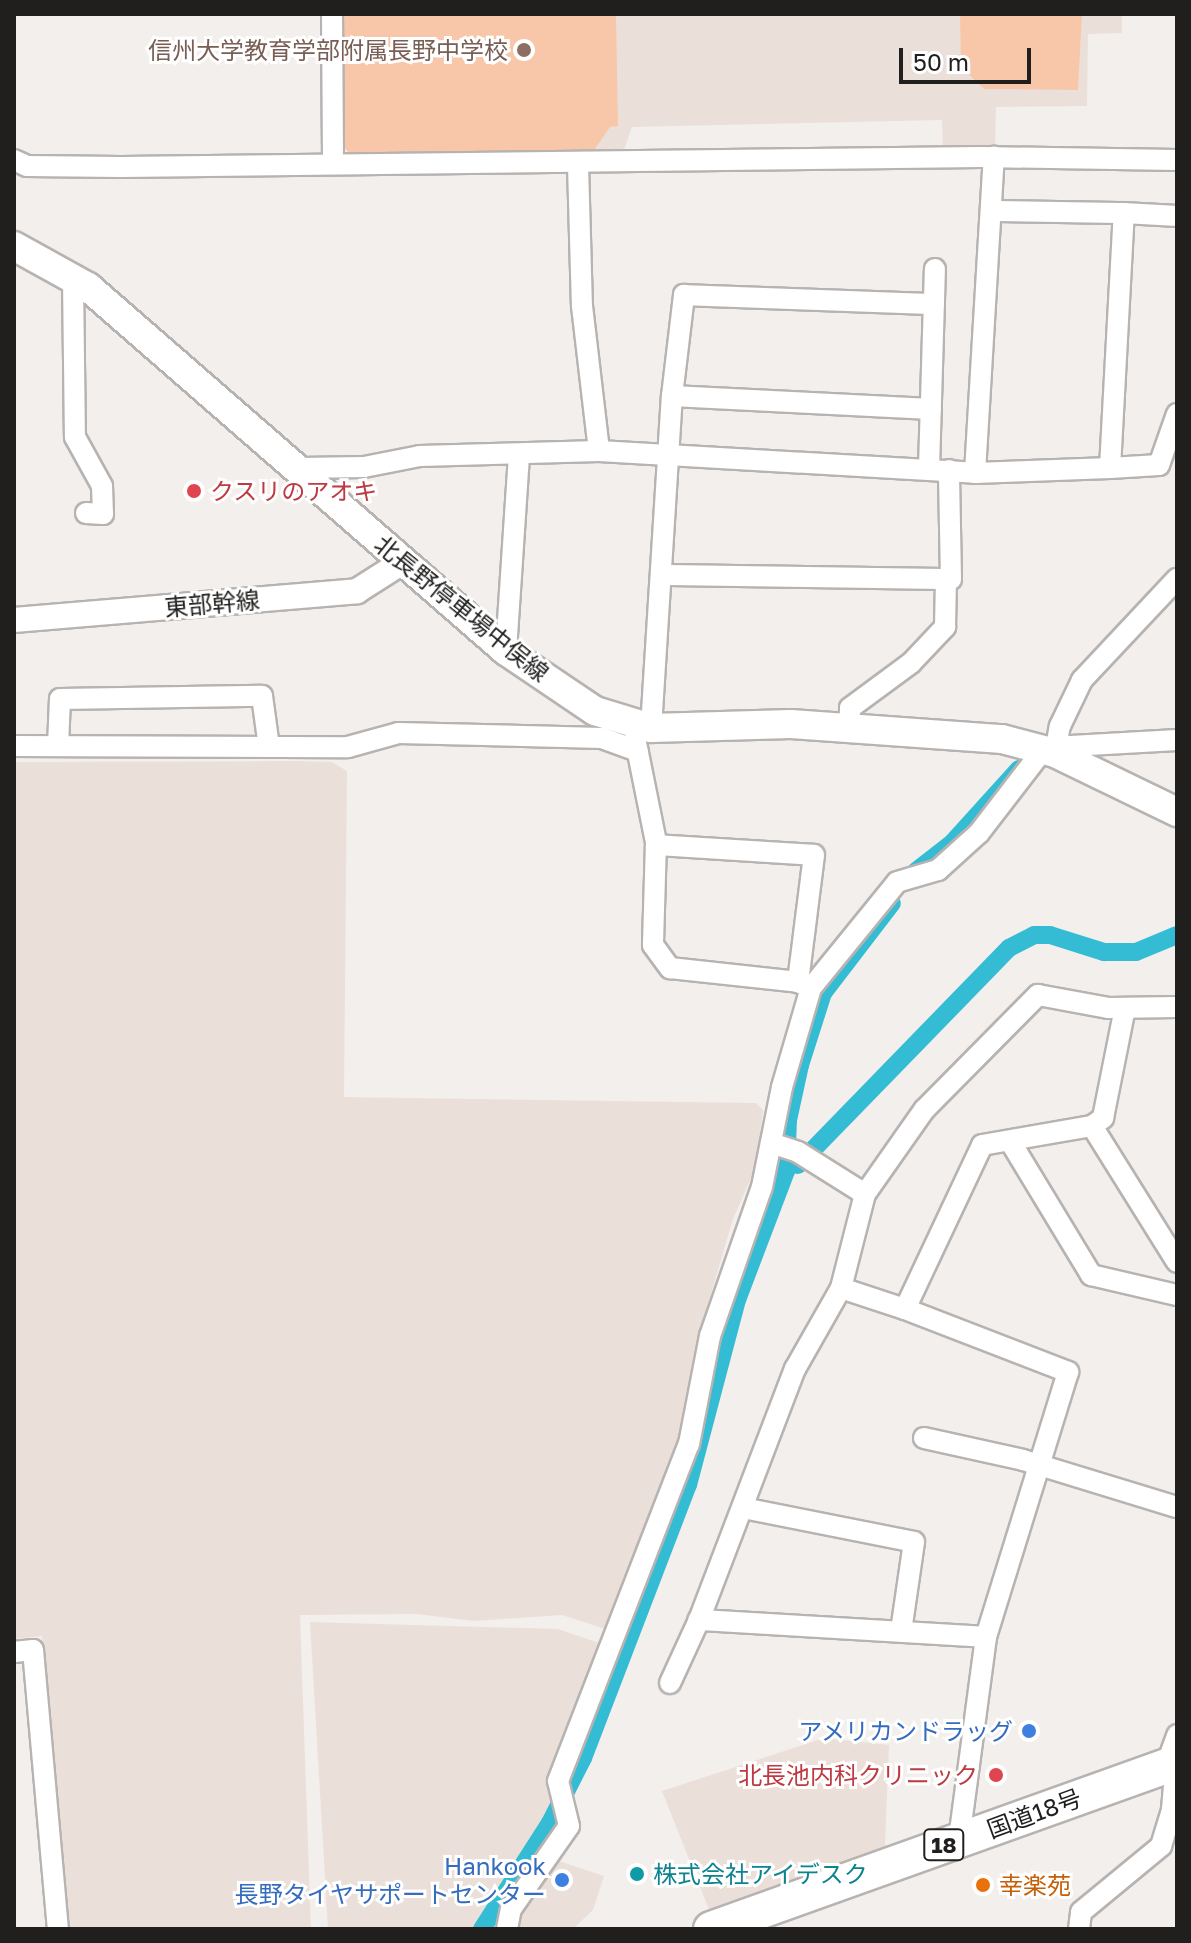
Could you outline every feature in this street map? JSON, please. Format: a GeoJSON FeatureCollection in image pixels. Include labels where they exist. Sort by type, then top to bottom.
{"type":"FeatureCollection","features":[{"type":"Feature","properties":{"kind":"highway","name":"国道18号"},"geometry":{"type":"LineString","coordinates":[[711,1929],[959,1840],[1174,1756]]}},
{"type":"Feature","properties":{"kind":"main road","name":"北長野停車場中俣線"},"geometry":{"type":"LineString","coordinates":[[14,246],[73,279],[300,468],[401,563],[506,651],[595,711],[640,735],[791,724],[1002,739],[1049,751],[1177,812]]}},
{"type":"Feature","properties":{"kind":"street"},"geometry":{"type":"LineString","coordinates":[[332,14],[333,164]]}},
{"type":"Feature","properties":{"kind":"street"},"geometry":{"type":"LineString","coordinates":[[14,160],[27,166],[121,167],[578,165],[994,157],[1177,160]]}},
{"type":"Feature","properties":{"kind":"street"},"geometry":{"type":"LineString","coordinates":[[975,473],[994,157]]}},
{"type":"Feature","properties":{"kind":"street"},"geometry":{"type":"LineString","coordinates":[[578,165],[582,306],[599,451]]}},
{"type":"Feature","properties":{"kind":"street"},"geometry":{"type":"LineString","coordinates":[[992,211],[1177,216]]}},
{"type":"Feature","properties":{"kind":"street"},"geometry":{"type":"LineString","coordinates":[[1110,468],[1124,213]]}},
{"type":"Feature","properties":{"kind":"street"},"geometry":{"type":"LineString","coordinates":[[661,575],[951,579],[931,409],[935,269]]}},
{"type":"Feature","properties":{"kind":"street"},"geometry":{"type":"LineString","coordinates":[[73,279],[75,437],[102,486],[103,514],[86,513]]}},
{"type":"Feature","properties":{"kind":"street"},"geometry":{"type":"LineString","coordinates":[[804,985],[670,968],[653,945],[656,845],[640,735],[661,575],[672,396],[684,295],[934,304]]}},
{"type":"Feature","properties":{"kind":"street"},"geometry":{"type":"LineString","coordinates":[[672,396],[931,409]]}},
{"type":"Feature","properties":{"kind":"street"},"geometry":{"type":"LineString","coordinates":[[300,468],[599,451],[975,473],[1159,465],[1177,414]]}},
{"type":"Feature","properties":{"kind":"street"},"geometry":{"type":"LineString","coordinates":[[506,651],[519,454]]}},
{"type":"Feature","properties":{"kind":"street","name":"東部幹線"},"geometry":{"type":"LineString","coordinates":[[14,620],[357,591],[401,563]]}},
{"type":"Feature","properties":{"kind":"street"},"geometry":{"type":"LineString","coordinates":[[849,729],[850,708],[911,663],[945,627],[946,579]]}},
{"type":"Feature","properties":{"kind":"street"},"geometry":{"type":"LineString","coordinates":[[804,985],[897,882],[938,870],[979,833],[1049,751],[1082,680],[1177,579]]}},
{"type":"Feature","properties":{"kind":"street"},"geometry":{"type":"LineString","coordinates":[[58,746],[60,699],[262,696],[269,747]]}},
{"type":"Feature","properties":{"kind":"street"},"geometry":{"type":"LineString","coordinates":[[14,746],[348,747],[398,733],[602,738],[640,735]]}},
{"type":"Feature","properties":{"kind":"street"},"geometry":{"type":"LineString","coordinates":[[1049,751],[1071,746],[1177,740]]}},
{"type":"Feature","properties":{"kind":"street"},"geometry":{"type":"LineString","coordinates":[[507,1929],[511,1909],[569,1826],[558,1781],[684,1459],[710,1336],[762,1187],[791,1151],[814,855],[656,845]]}},
{"type":"Feature","properties":{"kind":"street"},"geometry":{"type":"LineString","coordinates":[[670,1683],[699,1620],[795,1369],[841,1288],[865,1194],[924,1110],[1029,999],[1038,995],[1125,1008],[1177,1007]]}},
{"type":"Feature","properties":{"kind":"street"},"geometry":{"type":"LineString","coordinates":[[905,1309],[982,1145],[1092,1126],[1103,1118],[1125,1008]]}},
{"type":"Feature","properties":{"kind":"street"},"geometry":{"type":"LineString","coordinates":[[1092,1126],[1177,1262]]}},
{"type":"Feature","properties":{"kind":"street"},"geometry":{"type":"LineString","coordinates":[[1010,1141],[1091,1275],[1177,1295]]}},
{"type":"Feature","properties":{"kind":"street"},"geometry":{"type":"LineString","coordinates":[[791,1151],[865,1194]]}},
{"type":"Feature","properties":{"kind":"street"},"geometry":{"type":"LineString","coordinates":[[841,1288],[905,1309],[1068,1372],[1036,1464],[986,1637],[959,1840]]}},
{"type":"Feature","properties":{"kind":"street"},"geometry":{"type":"LineString","coordinates":[[924,1438],[1036,1464],[1177,1507]]}},
{"type":"Feature","properties":{"kind":"street"},"geometry":{"type":"LineString","coordinates":[[743,1508],[914,1542],[901,1631]]}},
{"type":"Feature","properties":{"kind":"street"},"geometry":{"type":"LineString","coordinates":[[699,1620],[986,1637]]}},
{"type":"Feature","properties":{"kind":"street"},"geometry":{"type":"LineString","coordinates":[[14,1652],[33,1650],[58,1929]]}},
{"type":"Feature","properties":{"kind":"street"},"geometry":{"type":"LineString","coordinates":[[1079,1929],[1081,1912],[1169,1844],[1174,1756]]}},
{"type":"Feature","properties":{"kind":"shaded area"},"geometry":{"type":"Polygon","coordinates":[[[340,14],[1122,14],[1122,33],[1088,34],[1087,106],[996,107],[995,151],[943,152],[942,120],[632,127],[623,153],[348,152],[340,14]]]}},
{"type":"Feature","properties":{"kind":"shaded area","name":"信州大学教育学部附属長野中学校"},"geometry":{"type":"Polygon","coordinates":[[[340,14],[616,14],[618,126],[610,127],[592,153],[348,152],[341,144],[340,14]]]}},
{"type":"Feature","properties":{"kind":"shaded area"},"geometry":{"type":"Polygon","coordinates":[[[960,14],[1082,14],[1078,90],[984,89],[961,67],[960,14]]]}},
{"type":"Feature","properties":{"kind":"shaded area"},"geometry":{"type":"Polygon","coordinates":[[[299,761],[332,762],[347,771],[344,1097],[756,1103],[763,1110],[756,1167],[733,1219],[697,1341],[686,1421],[605,1629],[562,1615],[474,1621],[416,1614],[300,1615],[311,1929],[67,1929],[42,1636],[14,1639],[14,762],[299,761]]]}},
{"type":"Feature","properties":{"kind":"shaded area"},"geometry":{"type":"Polygon","coordinates":[[[310,1622],[558,1629],[608,1646],[551,1806],[471,1929],[328,1929],[310,1622]]]}},
{"type":"Feature","properties":{"kind":"shaded area"},"geometry":{"type":"Polygon","coordinates":[[[824,1738],[889,1745],[885,1847],[710,1912],[662,1791],[824,1738]]]}},
{"type":"Feature","properties":{"kind":"shaded area","name":"Hankook 長野タイヤサポートセンター"},"geometry":{"type":"Polygon","coordinates":[[[553,1859],[604,1876],[593,1910],[573,1929],[512,1929],[517,1908],[553,1859]]]}},
{"type":"Feature","properties":{"kind":"waterway"},"geometry":{"type":"LineString","coordinates":[[916,871],[952,843],[1019,769]]}},
{"type":"Feature","properties":{"kind":"waterway"},"geometry":{"type":"LineString","coordinates":[[482,1929],[550,1823],[583,1758],[688,1485],[737,1300],[786,1171],[788,1120],[800,1065],[823,993],[892,903]]}},
{"type":"Feature","properties":{"kind":"waterway"},"geometry":{"type":"LineString","coordinates":[[798,1165],[1009,948],[1034,935],[1050,935],[1104,952],[1136,952],[1177,935]]}},
{"type":"Feature","properties":{"kind":"place","name":"信州大学教育学部附属長野中学校"},"geometry":{"type":"Point","coordinates":[524,50]}},
{"type":"Feature","properties":{"kind":"place","name":"クスリのアオキ"},"geometry":{"type":"Point","coordinates":[194,491]}},
{"type":"Feature","properties":{"kind":"place","name":"アメリカンドラッグ"},"geometry":{"type":"Point","coordinates":[1029,1731]}},
{"type":"Feature","properties":{"kind":"place","name":"北長池内科クリニック"},"geometry":{"type":"Point","coordinates":[996,1775]}},
{"type":"Feature","properties":{"kind":"place","name":"株式会社アイデスク"},"geometry":{"type":"Point","coordinates":[637,1874]}},
{"type":"Feature","properties":{"kind":"place","name":"Hankook 長野タイヤサポートセンター"},"geometry":{"type":"Point","coordinates":[562,1880]}},
{"type":"Feature","properties":{"kind":"place","name":"幸楽苑"},"geometry":{"type":"Point","coordinates":[983,1885]}}]}
